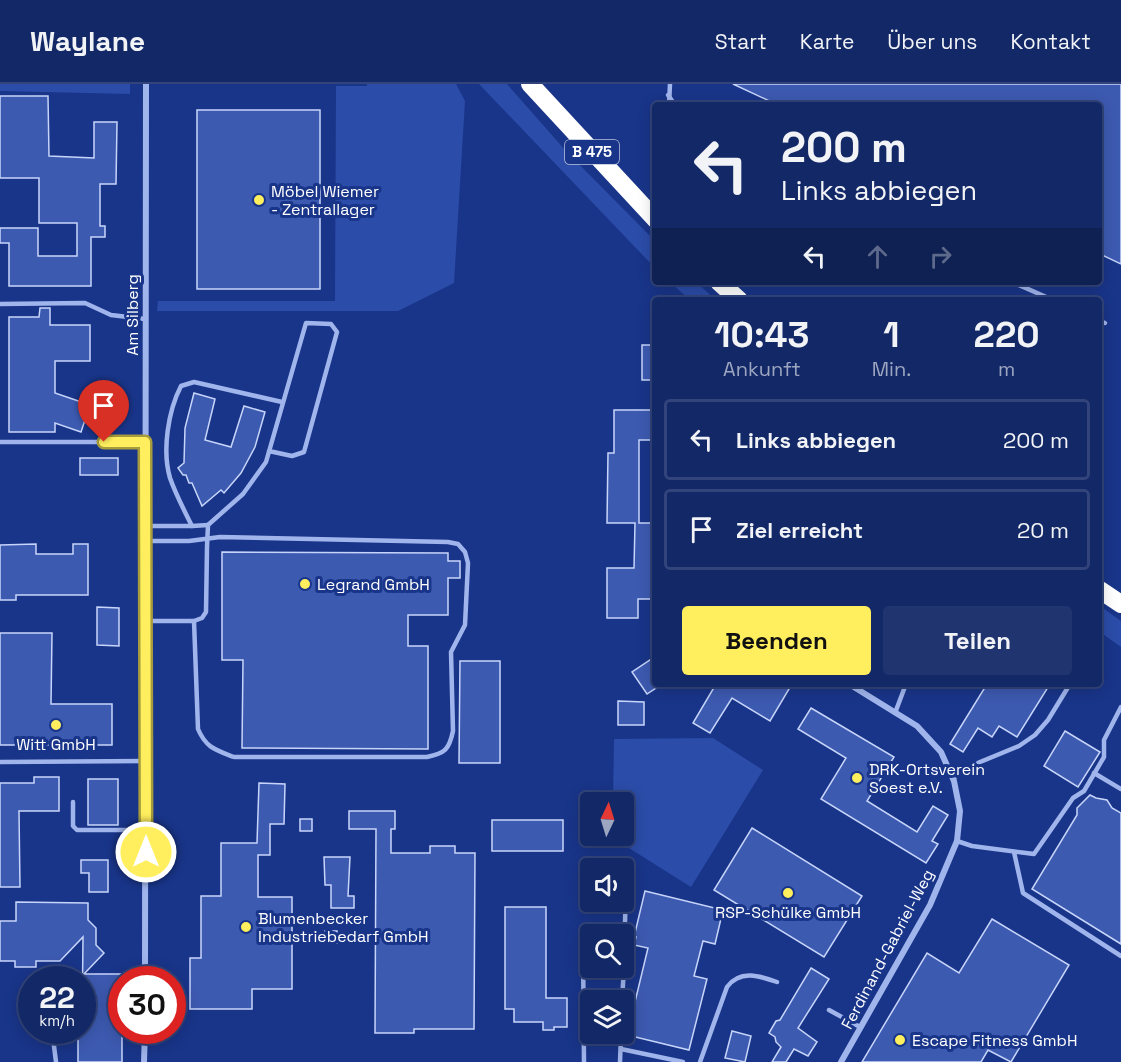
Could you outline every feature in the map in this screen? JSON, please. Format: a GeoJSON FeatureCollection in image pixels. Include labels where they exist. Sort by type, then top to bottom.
{"type":"FeatureCollection","features":[{"type":"Feature","properties":{"kind":"highway","name":"B 475"},"geometry":{"type":"LineString","coordinates":[[530,84],[652,216]]}},
{"type":"Feature","properties":{"kind":"highway"},"geometry":{"type":"LineString","coordinates":[[722,285],[736,297]]}},
{"type":"Feature","properties":{"kind":"highway"},"geometry":{"type":"LineString","coordinates":[[1102,591],[1121,604]]}},
{"type":"Feature","properties":{"kind":"street","name":"Am Silberg"},"geometry":{"type":"LineString","coordinates":[[145,966],[146,84]]}},
{"type":"Feature","properties":{"kind":"street","name":"Ferdinand-Gabriel-Weg"},"geometry":{"type":"LineString","coordinates":[[842,1062],[930,905],[957,842],[960,811],[952,778],[941,752],[917,726],[854,687]]}},
{"type":"Feature","properties":{"kind":"street"},"geometry":{"type":"LineString","coordinates":[[144,1062],[145,1044]]}},
{"type":"Feature","properties":{"kind":"lane"},"geometry":{"type":"LineString","coordinates":[[669,102],[670,84]]}},
{"type":"Feature","properties":{"kind":"lane"},"geometry":{"type":"LineString","coordinates":[[668,95],[673,102]]}},
{"type":"Feature","properties":{"kind":"lane"},"geometry":{"type":"LineString","coordinates":[[1019,285],[1046,297]]}},
{"type":"Feature","properties":{"kind":"lane"},"geometry":{"type":"LineString","coordinates":[[0,304],[85,303],[111,315],[145,319]]}},
{"type":"Feature","properties":{"kind":"lane"},"geometry":{"type":"LineString","coordinates":[[145,526],[208,525],[243,494],[266,462],[282,402],[306,323],[331,324],[337,332],[304,452],[292,456],[269,451]]}},
{"type":"Feature","properties":{"kind":"lane"},"geometry":{"type":"LineString","coordinates":[[192,526],[170,476],[166,437],[174,399],[181,386],[194,382],[282,402]]}},
{"type":"Feature","properties":{"kind":"lane"},"geometry":{"type":"LineString","coordinates":[[0,442],[145,442]]}},
{"type":"Feature","properties":{"kind":"lane"},"geometry":{"type":"LineString","coordinates":[[145,621],[194,621],[202,618],[206,612],[208,525]]}},
{"type":"Feature","properties":{"kind":"lane"},"geometry":{"type":"LineString","coordinates":[[145,541],[208,540],[220,537],[458,544],[465,552],[468,563],[465,625],[451,652],[453,731],[450,744],[441,753],[427,757],[234,757],[218,751],[204,742],[198,729],[194,621]]}},
{"type":"Feature","properties":{"kind":"lane"},"geometry":{"type":"LineString","coordinates":[[895,713],[905,687]]}},
{"type":"Feature","properties":{"kind":"lane"},"geometry":{"type":"LineString","coordinates":[[952,778],[980,762],[1019,746],[1035,735],[1048,720],[1068,687]]}},
{"type":"Feature","properties":{"kind":"lane"},"geometry":{"type":"LineString","coordinates":[[957,842],[1034,854],[1073,798],[1084,790],[1104,757],[1104,740],[1121,707]]}},
{"type":"Feature","properties":{"kind":"lane"},"geometry":{"type":"LineString","coordinates":[[0,762],[146,761]]}},
{"type":"Feature","properties":{"kind":"lane"},"geometry":{"type":"LineString","coordinates":[[1094,773],[1121,789]]}},
{"type":"Feature","properties":{"kind":"lane"},"geometry":{"type":"LineString","coordinates":[[73,802],[73,826],[77,830],[146,830]]}},
{"type":"Feature","properties":{"kind":"lane"},"geometry":{"type":"LineString","coordinates":[[1014,852],[1023,893],[1121,956]]}},
{"type":"Feature","properties":{"kind":"lane"},"geometry":{"type":"LineString","coordinates":[[700,1062],[727,987],[732,980],[740,976],[751,975],[777,982]]}},
{"type":"Feature","properties":{"kind":"lane"},"geometry":{"type":"LineString","coordinates":[[583,978],[584,1062]]}},
{"type":"Feature","properties":{"kind":"lane"},"geometry":{"type":"LineString","coordinates":[[829,1010],[860,1027]]}},
{"type":"Feature","properties":{"kind":"lane"},"geometry":{"type":"LineString","coordinates":[[54,1044],[56,1062]]}},
{"type":"Feature","properties":{"kind":"lane"},"geometry":{"type":"LineString","coordinates":[[620,1062],[621,1044]]}},
{"type":"Feature","properties":{"kind":"lane"},"geometry":{"type":"LineString","coordinates":[[621,1049],[683,1062]]}},
{"type":"Feature","properties":{"kind":"shaded area"},"geometry":{"type":"Polygon","coordinates":[[[0,84],[130,84],[130,94],[0,91],[0,84]]]}},
{"type":"Feature","properties":{"kind":"shaded area"},"geometry":{"type":"Polygon","coordinates":[[[367,84],[456,84],[465,101],[454,283],[398,311],[157,311],[158,301],[335,301],[336,86],[367,86],[367,84]]]}},
{"type":"Feature","properties":{"kind":"shaded area"},"geometry":{"type":"Polygon","coordinates":[[[479,84],[507,84],[566,151],[652,238],[652,265],[479,84]]]}},
{"type":"Feature","properties":{"kind":"shaded area"},"geometry":{"type":"Polygon","coordinates":[[[673,285],[699,285],[713,297],[687,297],[673,285]]]}},
{"type":"Feature","properties":{"kind":"shaded area"},"geometry":{"type":"Polygon","coordinates":[[[1102,607],[1121,621],[1121,647],[1102,633],[1102,607]]]}},
{"type":"Feature","properties":{"kind":"shaded area"},"geometry":{"type":"Polygon","coordinates":[[[713,738],[763,770],[691,887],[626,846],[634,846],[634,792],[613,792],[614,739],[713,738]]]}},
{"type":"Feature","properties":{"kind":"building"},"geometry":{"type":"Polygon","coordinates":[[[733,84],[1121,84],[1121,264],[1102,255],[1102,102],[772,102],[733,84]]]}},
{"type":"Feature","properties":{"kind":"building"},"geometry":{"type":"Polygon","coordinates":[[[0,96],[48,96],[49,156],[94,158],[94,122],[117,122],[116,184],[100,184],[100,226],[105,226],[105,237],[91,237],[91,286],[9,286],[9,243],[0,243],[0,228],[38,228],[38,256],[77,256],[77,223],[39,223],[39,178],[0,178],[0,96]]]}},
{"type":"Feature","properties":{"kind":"building","name":"Möbel Wiemer - Zentrallager"},"geometry":{"type":"Polygon","coordinates":[[[197,110],[320,110],[320,289],[197,289],[197,110]]]}},
{"type":"Feature","properties":{"kind":"building"},"geometry":{"type":"Polygon","coordinates":[[[40,308],[50,308],[50,325],[90,325],[90,361],[55,361],[55,393],[90,405],[81,432],[55,423],[55,432],[9,432],[9,317],[39,317],[40,308]]]}},
{"type":"Feature","properties":{"kind":"building"},"geometry":{"type":"Polygon","coordinates":[[[642,345],[652,345],[652,380],[642,380],[642,345]]]}},
{"type":"Feature","properties":{"kind":"building"},"geometry":{"type":"Polygon","coordinates":[[[194,393],[215,399],[205,440],[231,447],[244,406],[265,412],[255,447],[241,473],[224,493],[221,490],[202,506],[192,483],[189,483],[186,475],[183,475],[178,468],[184,463],[185,428],[194,393]]]}},
{"type":"Feature","properties":{"kind":"building"},"geometry":{"type":"Polygon","coordinates":[[[614,410],[652,410],[652,440],[639,440],[639,523],[652,523],[652,599],[638,599],[638,618],[607,618],[607,568],[634,568],[635,523],[607,523],[608,453],[614,453],[614,410]]]}},
{"type":"Feature","properties":{"kind":"building"},"geometry":{"type":"Polygon","coordinates":[[[80,458],[118,458],[118,475],[80,475],[80,458]]]}},
{"type":"Feature","properties":{"kind":"building"},"geometry":{"type":"Polygon","coordinates":[[[36,544],[36,554],[73,554],[73,544],[88,544],[88,595],[16,595],[16,600],[0,600],[0,545],[36,544]]]}},
{"type":"Feature","properties":{"kind":"building"},"geometry":{"type":"Polygon","coordinates":[[[222,552],[448,553],[448,561],[460,561],[460,578],[448,578],[448,615],[408,615],[408,646],[428,646],[428,749],[242,748],[243,660],[222,660],[222,552]]]}},
{"type":"Feature","properties":{"kind":"building"},"geometry":{"type":"Polygon","coordinates":[[[97,607],[119,608],[119,646],[97,645],[97,607]]]}},
{"type":"Feature","properties":{"kind":"building"},"geometry":{"type":"Polygon","coordinates":[[[0,633],[52,633],[51,704],[112,704],[112,745],[0,745],[0,633]]]}},
{"type":"Feature","properties":{"kind":"building"},"geometry":{"type":"Polygon","coordinates":[[[652,659],[652,687],[656,688],[647,694],[632,672],[652,659]]]}},
{"type":"Feature","properties":{"kind":"building"},"geometry":{"type":"Polygon","coordinates":[[[460,661],[500,661],[500,763],[459,763],[460,661]]]}},
{"type":"Feature","properties":{"kind":"building"},"geometry":{"type":"Polygon","coordinates":[[[714,687],[790,687],[770,721],[732,698],[710,733],[693,723],[714,687]]]}},
{"type":"Feature","properties":{"kind":"building"},"geometry":{"type":"Polygon","coordinates":[[[985,687],[1048,687],[1017,737],[999,726],[992,737],[978,728],[963,752],[950,744],[985,687]]]}},
{"type":"Feature","properties":{"kind":"building"},"geometry":{"type":"Polygon","coordinates":[[[618,701],[644,702],[644,725],[618,725],[618,701]]]}},
{"type":"Feature","properties":{"kind":"building"},"geometry":{"type":"Polygon","coordinates":[[[811,708],[894,757],[867,801],[917,832],[933,806],[948,815],[932,841],[938,844],[926,863],[821,799],[846,758],[798,729],[811,708]]]}},
{"type":"Feature","properties":{"kind":"building"},"geometry":{"type":"Polygon","coordinates":[[[1065,731],[1100,752],[1078,787],[1044,766],[1065,731]]]}},
{"type":"Feature","properties":{"kind":"building"},"geometry":{"type":"Polygon","coordinates":[[[34,777],[59,777],[59,811],[19,811],[20,887],[0,887],[0,783],[34,783],[34,777]]]}},
{"type":"Feature","properties":{"kind":"building"},"geometry":{"type":"Polygon","coordinates":[[[88,779],[118,779],[118,825],[88,825],[88,779]]]}},
{"type":"Feature","properties":{"kind":"building","name":"Blumenbecker Industriebedarf GmbH"},"geometry":{"type":"Polygon","coordinates":[[[259,783],[285,784],[284,824],[270,824],[270,855],[258,855],[258,897],[292,897],[292,989],[252,989],[252,1009],[190,1009],[190,958],[201,958],[201,896],[221,896],[221,843],[257,843],[259,783]]]}},
{"type":"Feature","properties":{"kind":"building"},"geometry":{"type":"Polygon","coordinates":[[[1090,795],[1107,800],[1112,808],[1121,813],[1121,944],[1032,889],[1077,815],[1077,808],[1090,795]]]}},
{"type":"Feature","properties":{"kind":"building"},"geometry":{"type":"Polygon","coordinates":[[[349,811],[395,811],[395,829],[391,829],[391,853],[430,853],[430,846],[455,846],[455,853],[475,853],[474,1029],[414,1029],[414,1033],[375,1033],[376,829],[349,829],[349,811]]]}},
{"type":"Feature","properties":{"kind":"building"},"geometry":{"type":"Polygon","coordinates":[[[300,819],[312,819],[312,831],[300,831],[300,819]]]}},
{"type":"Feature","properties":{"kind":"building"},"geometry":{"type":"Polygon","coordinates":[[[492,820],[563,820],[563,851],[492,851],[492,820]]]}},
{"type":"Feature","properties":{"kind":"building","name":"RSP-Schülke GmbH"},"geometry":{"type":"Polygon","coordinates":[[[752,828],[862,896],[824,957],[714,890],[752,828]]]}},
{"type":"Feature","properties":{"kind":"building"},"geometry":{"type":"Polygon","coordinates":[[[324,857],[350,857],[348,896],[354,896],[354,908],[331,908],[331,885],[325,885],[324,857]]]}},
{"type":"Feature","properties":{"kind":"building"},"geometry":{"type":"Polygon","coordinates":[[[81,860],[108,860],[108,892],[89,892],[89,873],[81,873],[81,860]]]}},
{"type":"Feature","properties":{"kind":"building"},"geometry":{"type":"Polygon","coordinates":[[[645,891],[723,910],[715,944],[703,941],[694,976],[707,979],[689,1050],[634,1037],[634,1006],[648,948],[634,945],[636,937],[634,937],[645,891]]]}},
{"type":"Feature","properties":{"kind":"building"},"geometry":{"type":"Polygon","coordinates":[[[16,902],[88,903],[88,920],[96,928],[96,945],[104,953],[92,966],[83,966],[83,937],[60,961],[36,961],[36,966],[15,967],[15,961],[0,961],[0,921],[16,921],[16,902]]]}},
{"type":"Feature","properties":{"kind":"building"},"geometry":{"type":"Polygon","coordinates":[[[505,907],[546,907],[546,998],[567,998],[567,1027],[543,1030],[543,1022],[514,1022],[514,1009],[505,1009],[505,907]]]}},
{"type":"Feature","properties":{"kind":"building"},"geometry":{"type":"Polygon","coordinates":[[[992,919],[1069,965],[1011,1062],[988,1050],[981,1062],[862,1062],[927,953],[959,973],[992,919]]]}},
{"type":"Feature","properties":{"kind":"building"},"geometry":{"type":"Polygon","coordinates":[[[325,931],[337,931],[337,943],[325,943],[325,931]]]}},
{"type":"Feature","properties":{"kind":"building"},"geometry":{"type":"Polygon","coordinates":[[[811,968],[829,979],[798,1028],[817,1042],[808,1056],[794,1049],[786,1062],[772,1062],[781,1047],[775,1037],[769,1033],[776,1021],[780,1020],[811,968]]]}},
{"type":"Feature","properties":{"kind":"building"},"geometry":{"type":"Polygon","coordinates":[[[96,974],[108,974],[108,1044],[122,1044],[122,1062],[78,1062],[78,1044],[96,1044],[96,974]]]}},
{"type":"Feature","properties":{"kind":"building"},"geometry":{"type":"Polygon","coordinates":[[[732,1031],[751,1036],[745,1062],[725,1058],[732,1031]]]}},
{"type":"Feature","properties":{"kind":"place","name":"Möbel Wiemer - Zentrallager"},"geometry":{"type":"Point","coordinates":[259,200]}},
{"type":"Feature","properties":{"kind":"place","name":"Legrand GmbH"},"geometry":{"type":"Point","coordinates":[305,584]}},
{"type":"Feature","properties":{"kind":"place","name":"Witt GmbH"},"geometry":{"type":"Point","coordinates":[56,725]}},
{"type":"Feature","properties":{"kind":"place","name":"DRK-Ortsverein Soest e.V."},"geometry":{"type":"Point","coordinates":[857,778]}},
{"type":"Feature","properties":{"kind":"place","name":"RSP-Schülke GmbH"},"geometry":{"type":"Point","coordinates":[788,893]}},
{"type":"Feature","properties":{"kind":"place","name":"Blumenbecker Industriebedarf GmbH"},"geometry":{"type":"Point","coordinates":[246,927]}},
{"type":"Feature","properties":{"kind":"place","name":"Escape Fitness GmbH"},"geometry":{"type":"Point","coordinates":[900,1040]}},
{"type":"Feature","properties":{"kind":"route"},"geometry":{"type":"LineString","coordinates":[[104,442],[145,442],[146,852]]}}]}
